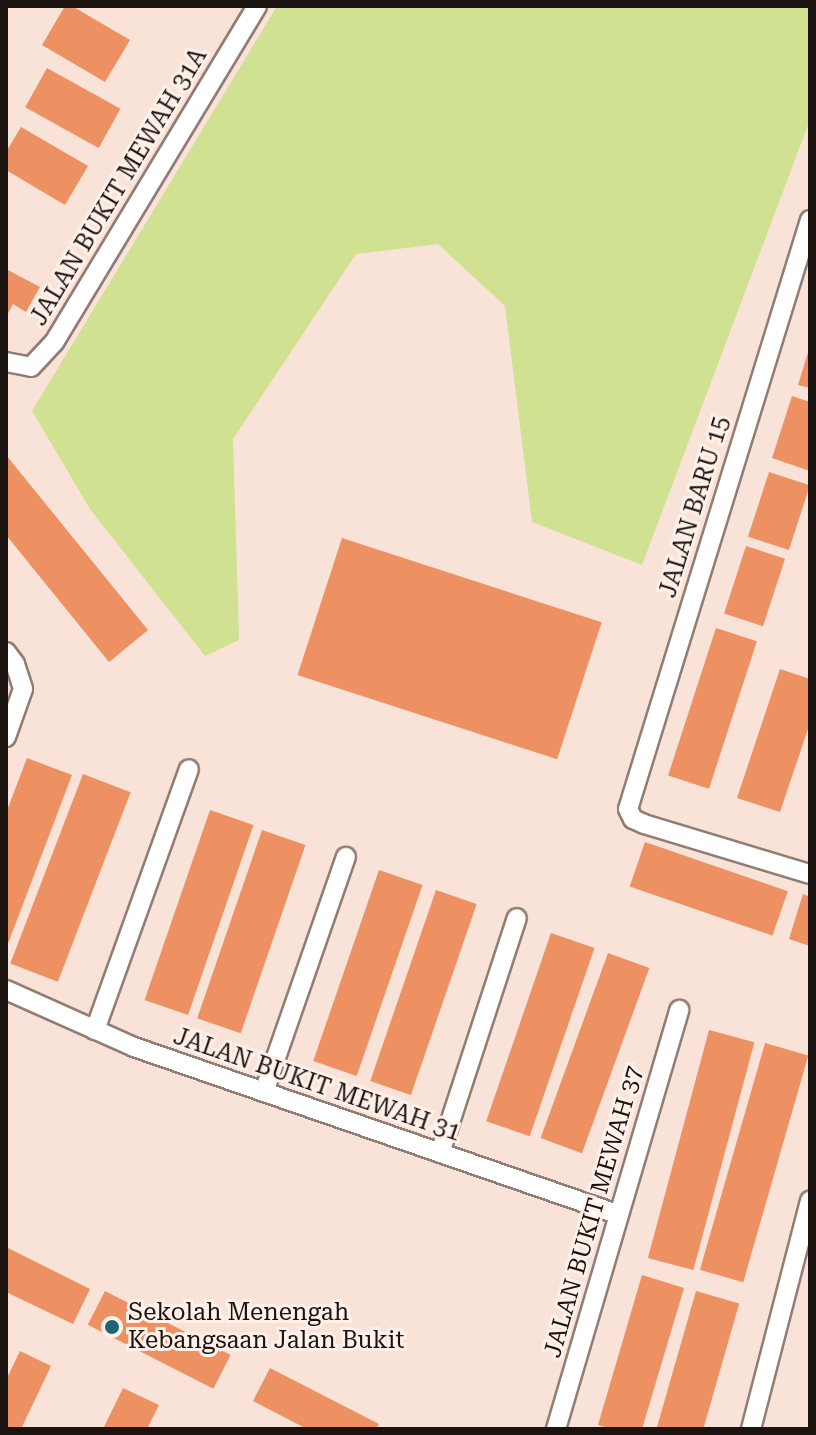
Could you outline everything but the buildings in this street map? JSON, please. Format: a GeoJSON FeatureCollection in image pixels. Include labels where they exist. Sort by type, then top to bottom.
{"type":"FeatureCollection","features":[{"type":"Feature","properties":{"kind":"street","name":"JALAN BUKIT MEWAH 31A"},"geometry":{"type":"LineString","coordinates":[[6,362],[31,367],[55,341],[257,6]]}},
{"type":"Feature","properties":{"kind":"street","name":"JALAN BARU 15"},"geometry":{"type":"LineString","coordinates":[[810,220],[628,809],[633,819],[644,824],[810,874]]}},
{"type":"Feature","properties":{"kind":"street"},"geometry":{"type":"LineString","coordinates":[[6,652],[15,664],[23,689],[6,737]]}},
{"type":"Feature","properties":{"kind":"street"},"geometry":{"type":"LineString","coordinates":[[95,1030],[189,769]]}},
{"type":"Feature","properties":{"kind":"street"},"geometry":{"type":"LineString","coordinates":[[264,1092],[346,857]]}},
{"type":"Feature","properties":{"kind":"street"},"geometry":{"type":"LineString","coordinates":[[440,1153],[517,918]]}},
{"type":"Feature","properties":{"kind":"street","name":"JALAN BUKIT MEWAH 31"},"geometry":{"type":"LineString","coordinates":[[6,990],[134,1047],[617,1214]]}},
{"type":"Feature","properties":{"kind":"street","name":"JALAN BUKIT MEWAH 37"},"geometry":{"type":"LineString","coordinates":[[556,1429],[679,1010]]}},
{"type":"Feature","properties":{"kind":"street"},"geometry":{"type":"LineString","coordinates":[[751,1429],[810,1201]]}},
{"type":"Feature","properties":{"kind":"green space"},"geometry":{"type":"Polygon","coordinates":[[[277,6],[810,6],[810,120],[642,565],[532,522],[505,306],[438,244],[356,254],[233,439],[239,640],[205,656],[90,509],[32,411],[277,6]]]}},
{"type":"Feature","properties":{"kind":"place","name":"Sekolah Menengah Kebangsaan Jalan Bukit"},"geometry":{"type":"Point","coordinates":[112,1327]}}]}
